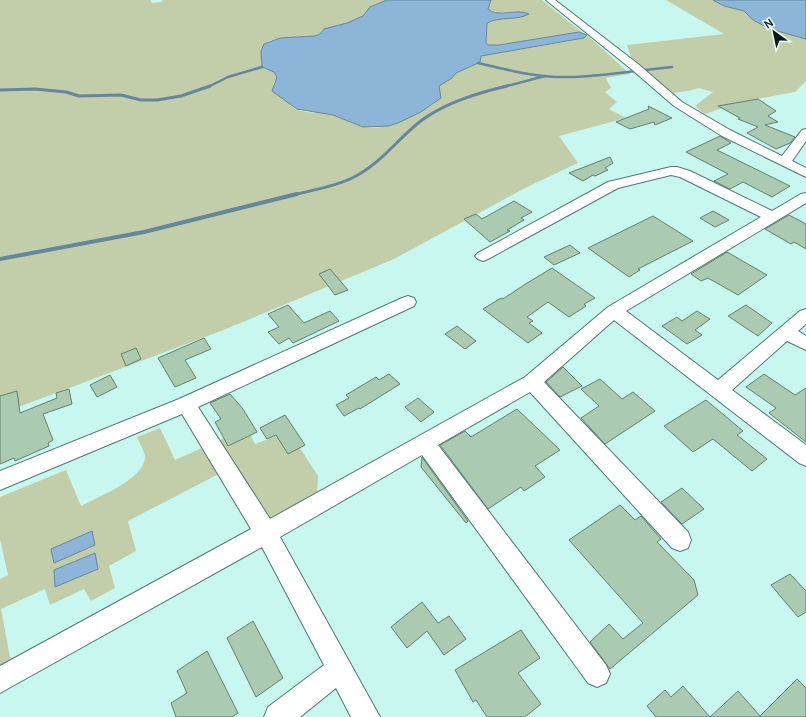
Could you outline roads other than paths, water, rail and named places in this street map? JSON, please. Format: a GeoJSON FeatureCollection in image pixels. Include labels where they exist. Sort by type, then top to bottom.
{"type":"FeatureCollection","features":[{"type":"Feature","properties":{"kind":"street"},"geometry":{"type":"LineString","coordinates":[[550,0],[634,66],[678,104],[726,133],[806,173]]}},
{"type":"Feature","properties":{"kind":"street"},"geometry":{"type":"LineString","coordinates":[[784,162],[806,133]]}},
{"type":"Feature","properties":{"kind":"street"},"geometry":{"type":"LineString","coordinates":[[483,256],[612,185],[671,171],[677,171],[685,174],[772,217]]}},
{"type":"Feature","properties":{"kind":"street"},"geometry":{"type":"LineString","coordinates":[[0,680],[266,533],[532,382],[614,311],[806,197]]}},
{"type":"Feature","properties":{"kind":"street"},"geometry":{"type":"LineString","coordinates":[[0,481],[186,404],[408,302]]}},
{"type":"Feature","properties":{"kind":"street"},"geometry":{"type":"LineString","coordinates":[[614,311],[806,457]]}},
{"type":"Feature","properties":{"kind":"street"},"geometry":{"type":"LineString","coordinates":[[719,390],[806,315]]}},
{"type":"Feature","properties":{"kind":"street"},"geometry":{"type":"LineString","coordinates":[[786,332],[806,344]]}},
{"type":"Feature","properties":{"kind":"street"},"geometry":{"type":"LineString","coordinates":[[532,382],[680,540]]}},
{"type":"Feature","properties":{"kind":"street"},"geometry":{"type":"LineString","coordinates":[[186,404],[266,533],[366,717]]}},
{"type":"Feature","properties":{"kind":"street"},"geometry":{"type":"LineString","coordinates":[[424,442],[597,674]]}},
{"type":"Feature","properties":{"kind":"street"},"geometry":{"type":"LineString","coordinates":[[278,717],[340,669]]}},
{"type":"Feature","properties":{"kind":"water"},"geometry":{"type":"Polygon","coordinates":[[[387,0],[491,0],[488,9],[492,12],[524,12],[529,14],[487,23],[486,43],[488,45],[499,45],[579,32],[587,35],[584,38],[481,56],[480,62],[456,73],[452,78],[439,86],[441,98],[421,112],[388,126],[363,127],[333,115],[297,109],[272,91],[277,77],[274,72],[262,67],[261,51],[264,44],[280,38],[315,36],[320,34],[324,29],[347,23],[363,16],[370,7],[387,0]]]}},
{"type":"Feature","properties":{"kind":"water"},"geometry":{"type":"Polygon","coordinates":[[[713,0],[806,0],[806,39],[770,29],[753,20],[744,11],[724,6],[713,0]]]}},
{"type":"Feature","properties":{"kind":"water"},"geometry":{"type":"Polygon","coordinates":[[[92,531],[95,545],[54,563],[51,549],[92,531]]]}},
{"type":"Feature","properties":{"kind":"water"},"geometry":{"type":"Polygon","coordinates":[[[95,553],[98,569],[55,587],[54,570],[95,553]]]}},
{"type":"Feature","properties":{"kind":"waterway"},"geometry":{"type":"LineString","coordinates":[[478,63],[527,74],[557,77],[587,76],[636,71]]}},
{"type":"Feature","properties":{"kind":"waterway"},"geometry":{"type":"LineString","coordinates":[[210,86],[228,77],[262,67]]}},
{"type":"Feature","properties":{"kind":"waterway"},"geometry":{"type":"LineString","coordinates":[[645,70],[672,67]]}},
{"type":"Feature","properties":{"kind":"waterway"},"geometry":{"type":"LineString","coordinates":[[503,87],[545,76]]}},
{"type":"Feature","properties":{"kind":"waterway"},"geometry":{"type":"LineString","coordinates":[[0,90],[35,89],[66,92],[79,96],[121,95],[141,100],[157,100],[181,96],[210,86]]}},
{"type":"Feature","properties":{"kind":"waterway"},"geometry":{"type":"LineString","coordinates":[[293,195],[330,186],[362,173],[380,159],[422,120],[452,103],[507,86]]}},
{"type":"Feature","properties":{"kind":"waterway"},"geometry":{"type":"LineString","coordinates":[[0,259],[144,232],[297,194]]}}]}
